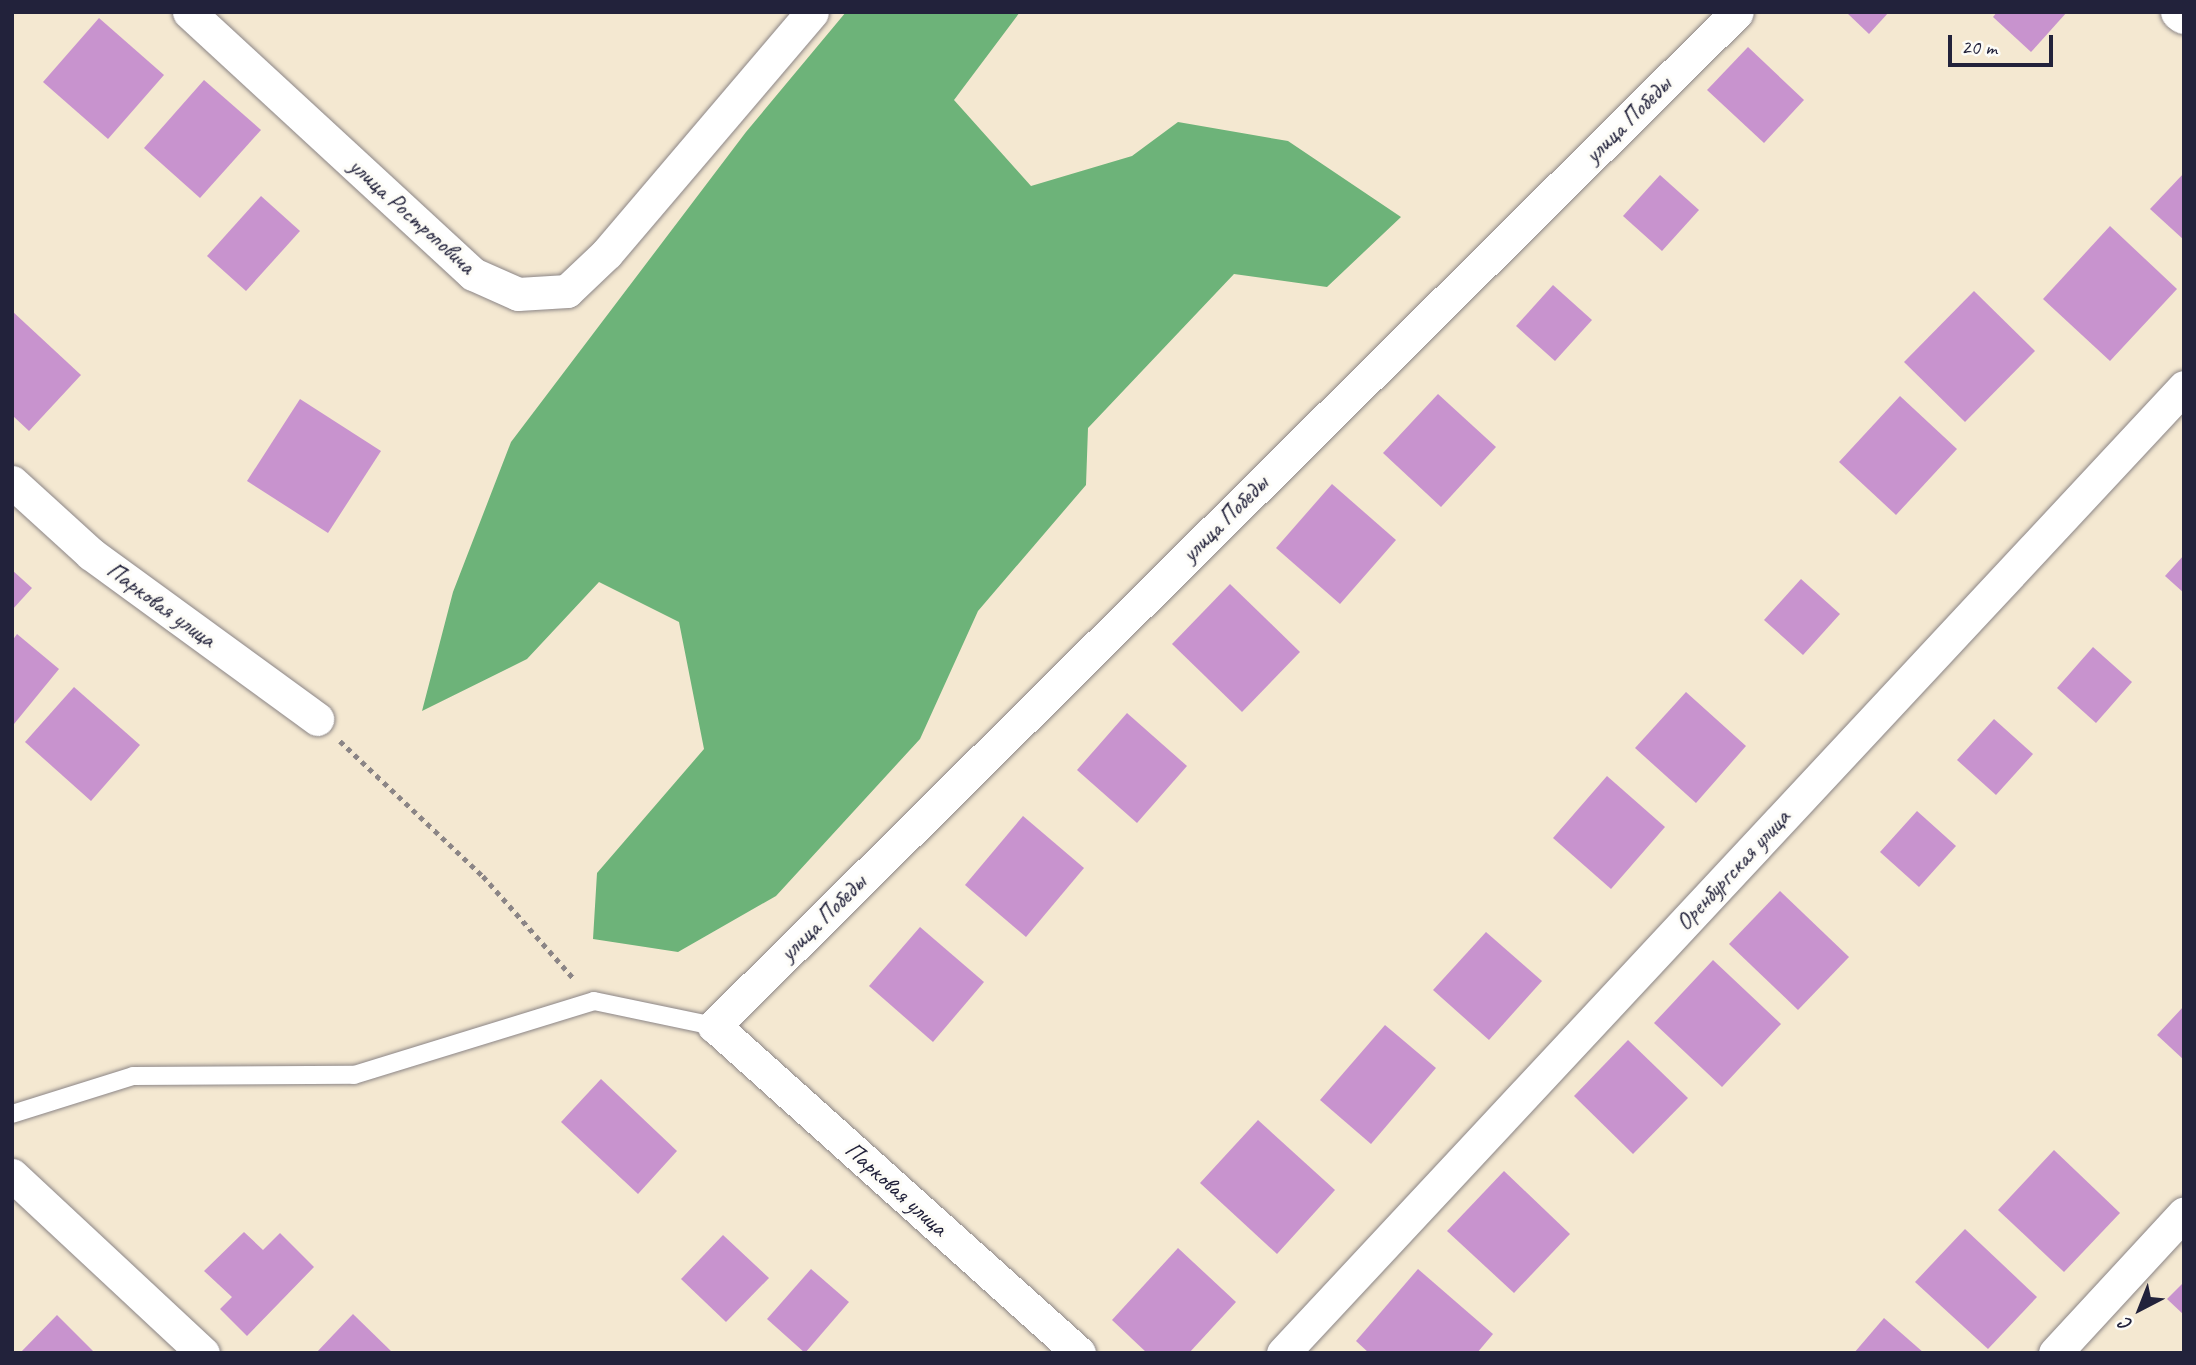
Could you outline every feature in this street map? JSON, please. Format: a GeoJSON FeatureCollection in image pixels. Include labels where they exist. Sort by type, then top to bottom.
{"type":"FeatureCollection","features":[{"type":"Feature","properties":{"kind":"street","name":"улица Ростроповича"},"geometry":{"type":"LineString","coordinates":[[189,12],[473,274],[518,294],[567,291],[607,253],[812,12]]}},
{"type":"Feature","properties":{"kind":"street","name":"улица Победы"},"geometry":{"type":"LineString","coordinates":[[714,1026],[1737,12]]}},
{"type":"Feature","properties":{"kind":"street","name":"Оренбургская улица"},"geometry":{"type":"LineString","coordinates":[[1283,1353],[2184,387]]}},
{"type":"Feature","properties":{"kind":"street","name":"Парковая улица"},"geometry":{"type":"LineString","coordinates":[[12,482],[91,554],[317,719]]}},
{"type":"Feature","properties":{"kind":"street","name":"Парковая улица"},"geometry":{"type":"LineString","coordinates":[[714,1026],[1079,1353]]}},
{"type":"Feature","properties":{"kind":"street"},"geometry":{"type":"LineString","coordinates":[[12,1175],[203,1353]]}},
{"type":"Feature","properties":{"kind":"street"},"geometry":{"type":"LineString","coordinates":[[2055,1353],[2184,1213]]}},
{"type":"Feature","properties":{"kind":"lane"},"geometry":{"type":"LineString","coordinates":[[12,1114],[133,1076],[354,1075],[594,1001],[714,1026]]}},
{"type":"Feature","properties":{"kind":"path"},"geometry":{"type":"LineString","coordinates":[[317,719],[483,877],[594,1001]]}},
{"type":"Feature","properties":{"kind":"green space"},"geometry":{"type":"Polygon","coordinates":[[[846,12],[1020,12],[954,100],[1031,186],[1132,156],[1178,122],[1288,141],[1401,217],[1327,287],[1234,274],[1088,428],[1086,485],[978,611],[920,739],[776,896],[678,952],[593,939],[597,873],[704,749],[679,622],[599,582],[527,659],[422,711],[453,592],[511,442],[746,132],[846,12]]]}},
{"type":"Feature","properties":{"kind":"building"},"geometry":{"type":"Polygon","coordinates":[[[1846,12],[1889,12],[1869,34],[1846,12]]]}},
{"type":"Feature","properties":{"kind":"building"},"geometry":{"type":"Polygon","coordinates":[[[1997,12],[2067,12],[2031,52],[1993,17],[1997,12]]]}},
{"type":"Feature","properties":{"kind":"building"},"geometry":{"type":"Polygon","coordinates":[[[99,18],[164,75],[108,139],[43,82],[99,18]]]}},
{"type":"Feature","properties":{"kind":"building"},"geometry":{"type":"Polygon","coordinates":[[[1748,47],[1804,100],[1764,143],[1707,90],[1748,47]]]}},
{"type":"Feature","properties":{"kind":"building"},"geometry":{"type":"Polygon","coordinates":[[[204,80],[261,130],[200,198],[144,148],[204,80]]]}},
{"type":"Feature","properties":{"kind":"building"},"geometry":{"type":"Polygon","coordinates":[[[2184,173],[2184,240],[2150,209],[2184,173]]]}},
{"type":"Feature","properties":{"kind":"building"},"geometry":{"type":"Polygon","coordinates":[[[1660,175],[1699,210],[1662,251],[1623,216],[1660,175]]]}},
{"type":"Feature","properties":{"kind":"building"},"geometry":{"type":"Polygon","coordinates":[[[261,196],[300,231],[246,291],[207,256],[261,196]]]}},
{"type":"Feature","properties":{"kind":"building"},"geometry":{"type":"Polygon","coordinates":[[[2110,226],[2177,289],[2110,361],[2043,299],[2110,226]]]}},
{"type":"Feature","properties":{"kind":"building"},"geometry":{"type":"Polygon","coordinates":[[[1553,285],[1592,320],[1555,361],[1516,326],[1553,285]]]}},
{"type":"Feature","properties":{"kind":"building"},"geometry":{"type":"Polygon","coordinates":[[[1974,291],[2035,351],[1965,422],[1904,362],[1974,291]]]}},
{"type":"Feature","properties":{"kind":"building"},"geometry":{"type":"Polygon","coordinates":[[[12,311],[81,375],[29,431],[12,415],[12,311]]]}},
{"type":"Feature","properties":{"kind":"building"},"geometry":{"type":"Polygon","coordinates":[[[1438,394],[1496,447],[1441,507],[1383,453],[1438,394]]]}},
{"type":"Feature","properties":{"kind":"building"},"geometry":{"type":"Polygon","coordinates":[[[1900,396],[1957,449],[1896,515],[1839,462],[1900,396]]]}},
{"type":"Feature","properties":{"kind":"building"},"geometry":{"type":"Polygon","coordinates":[[[300,399],[381,451],[328,533],[247,481],[300,399]]]}},
{"type":"Feature","properties":{"kind":"building"},"geometry":{"type":"Polygon","coordinates":[[[1332,484],[1396,540],[1340,604],[1276,548],[1332,484]]]}},
{"type":"Feature","properties":{"kind":"building"},"geometry":{"type":"Polygon","coordinates":[[[2184,555],[2184,593],[2165,576],[2184,555]]]}},
{"type":"Feature","properties":{"kind":"building"},"geometry":{"type":"Polygon","coordinates":[[[12,570],[32,588],[12,610],[12,570]]]}},
{"type":"Feature","properties":{"kind":"building"},"geometry":{"type":"Polygon","coordinates":[[[1801,579],[1840,614],[1803,655],[1764,620],[1801,579]]]}},
{"type":"Feature","properties":{"kind":"building"},"geometry":{"type":"Polygon","coordinates":[[[1230,584],[1300,652],[1242,712],[1172,644],[1230,584]]]}},
{"type":"Feature","properties":{"kind":"building"},"geometry":{"type":"Polygon","coordinates":[[[17,634],[59,669],[14,724],[12,641],[17,634]]]}},
{"type":"Feature","properties":{"kind":"building"},"geometry":{"type":"Polygon","coordinates":[[[2093,647],[2132,682],[2096,723],[2057,688],[2093,647]]]}},
{"type":"Feature","properties":{"kind":"building"},"geometry":{"type":"Polygon","coordinates":[[[74,687],[140,745],[91,801],[25,742],[74,687]]]}},
{"type":"Feature","properties":{"kind":"building"},"geometry":{"type":"Polygon","coordinates":[[[1686,692],[1746,746],[1696,803],[1635,748],[1686,692]]]}},
{"type":"Feature","properties":{"kind":"building"},"geometry":{"type":"Polygon","coordinates":[[[1127,713],[1187,766],[1137,823],[1077,770],[1127,713]]]}},
{"type":"Feature","properties":{"kind":"building"},"geometry":{"type":"Polygon","coordinates":[[[1994,719],[2033,754],[1996,795],[1957,760],[1994,719]]]}},
{"type":"Feature","properties":{"kind":"building"},"geometry":{"type":"Polygon","coordinates":[[[1607,776],[1665,827],[1611,889],[1553,838],[1607,776]]]}},
{"type":"Feature","properties":{"kind":"building"},"geometry":{"type":"Polygon","coordinates":[[[1917,811],[1956,846],[1919,887],[1880,852],[1917,811]]]}},
{"type":"Feature","properties":{"kind":"building"},"geometry":{"type":"Polygon","coordinates":[[[1023,816],[1084,868],[1026,937],[965,885],[1023,816]]]}},
{"type":"Feature","properties":{"kind":"building"},"geometry":{"type":"Polygon","coordinates":[[[1780,891],[1849,957],[1798,1010],[1729,944],[1780,891]]]}},
{"type":"Feature","properties":{"kind":"building"},"geometry":{"type":"Polygon","coordinates":[[[920,927],[984,982],[933,1042],[869,986],[920,927]]]}},
{"type":"Feature","properties":{"kind":"building"},"geometry":{"type":"Polygon","coordinates":[[[1486,932],[1542,981],[1489,1040],[1433,990],[1486,932]]]}},
{"type":"Feature","properties":{"kind":"building"},"geometry":{"type":"Polygon","coordinates":[[[1713,960],[1781,1024],[1722,1087],[1654,1023],[1713,960]]]}},
{"type":"Feature","properties":{"kind":"building"},"geometry":{"type":"Polygon","coordinates":[[[2184,1006],[2184,1060],[2157,1035],[2184,1006]]]}},
{"type":"Feature","properties":{"kind":"building"},"geometry":{"type":"Polygon","coordinates":[[[1385,1025],[1436,1068],[1371,1144],[1320,1100],[1385,1025]]]}},
{"type":"Feature","properties":{"kind":"building"},"geometry":{"type":"Polygon","coordinates":[[[1628,1040],[1688,1098],[1633,1154],[1574,1096],[1628,1040]]]}},
{"type":"Feature","properties":{"kind":"building"},"geometry":{"type":"Polygon","coordinates":[[[601,1079],[677,1151],[638,1194],[561,1122],[601,1079]]]}},
{"type":"Feature","properties":{"kind":"building"},"geometry":{"type":"Polygon","coordinates":[[[1258,1120],[1335,1190],[1277,1254],[1200,1183],[1258,1120]]]}},
{"type":"Feature","properties":{"kind":"building"},"geometry":{"type":"Polygon","coordinates":[[[2054,1150],[2120,1213],[2064,1272],[1998,1210],[2054,1150]]]}},
{"type":"Feature","properties":{"kind":"building"},"geometry":{"type":"Polygon","coordinates":[[[1504,1171],[1570,1234],[1514,1293],[1447,1231],[1504,1171]]]}},
{"type":"Feature","properties":{"kind":"building"},"geometry":{"type":"Polygon","coordinates":[[[1965,1229],[2037,1297],[1988,1349],[1915,1282],[1965,1229]]]}},
{"type":"Feature","properties":{"kind":"building"},"geometry":{"type":"Polygon","coordinates":[[[244,1232],[263,1250],[280,1233],[314,1267],[247,1336],[220,1309],[232,1297],[204,1271],[244,1232]]]}},
{"type":"Feature","properties":{"kind":"building"},"geometry":{"type":"Polygon","coordinates":[[[723,1235],[769,1278],[726,1322],[681,1279],[723,1235]]]}},
{"type":"Feature","properties":{"kind":"building"},"geometry":{"type":"Polygon","coordinates":[[[1178,1248],[1236,1302],[1189,1353],[1147,1353],[1112,1320],[1178,1248]]]}},
{"type":"Feature","properties":{"kind":"building"},"geometry":{"type":"Polygon","coordinates":[[[811,1269],[849,1302],[805,1353],[767,1319],[811,1269]]]}},
{"type":"Feature","properties":{"kind":"building"},"geometry":{"type":"Polygon","coordinates":[[[1418,1269],[1493,1334],[1477,1353],[1369,1353],[1356,1341],[1418,1269]]]}},
{"type":"Feature","properties":{"kind":"building"},"geometry":{"type":"Polygon","coordinates":[[[2184,1282],[2184,1315],[2167,1299],[2184,1282]]]}},
{"type":"Feature","properties":{"kind":"building"},"geometry":{"type":"Polygon","coordinates":[[[353,1314],[393,1353],[316,1353],[353,1314]]]}},
{"type":"Feature","properties":{"kind":"building"},"geometry":{"type":"Polygon","coordinates":[[[57,1315],[95,1353],[20,1353],[57,1315]]]}},
{"type":"Feature","properties":{"kind":"building"},"geometry":{"type":"Polygon","coordinates":[[[1884,1318],[1924,1353],[1854,1353],[1884,1318]]]}}]}
